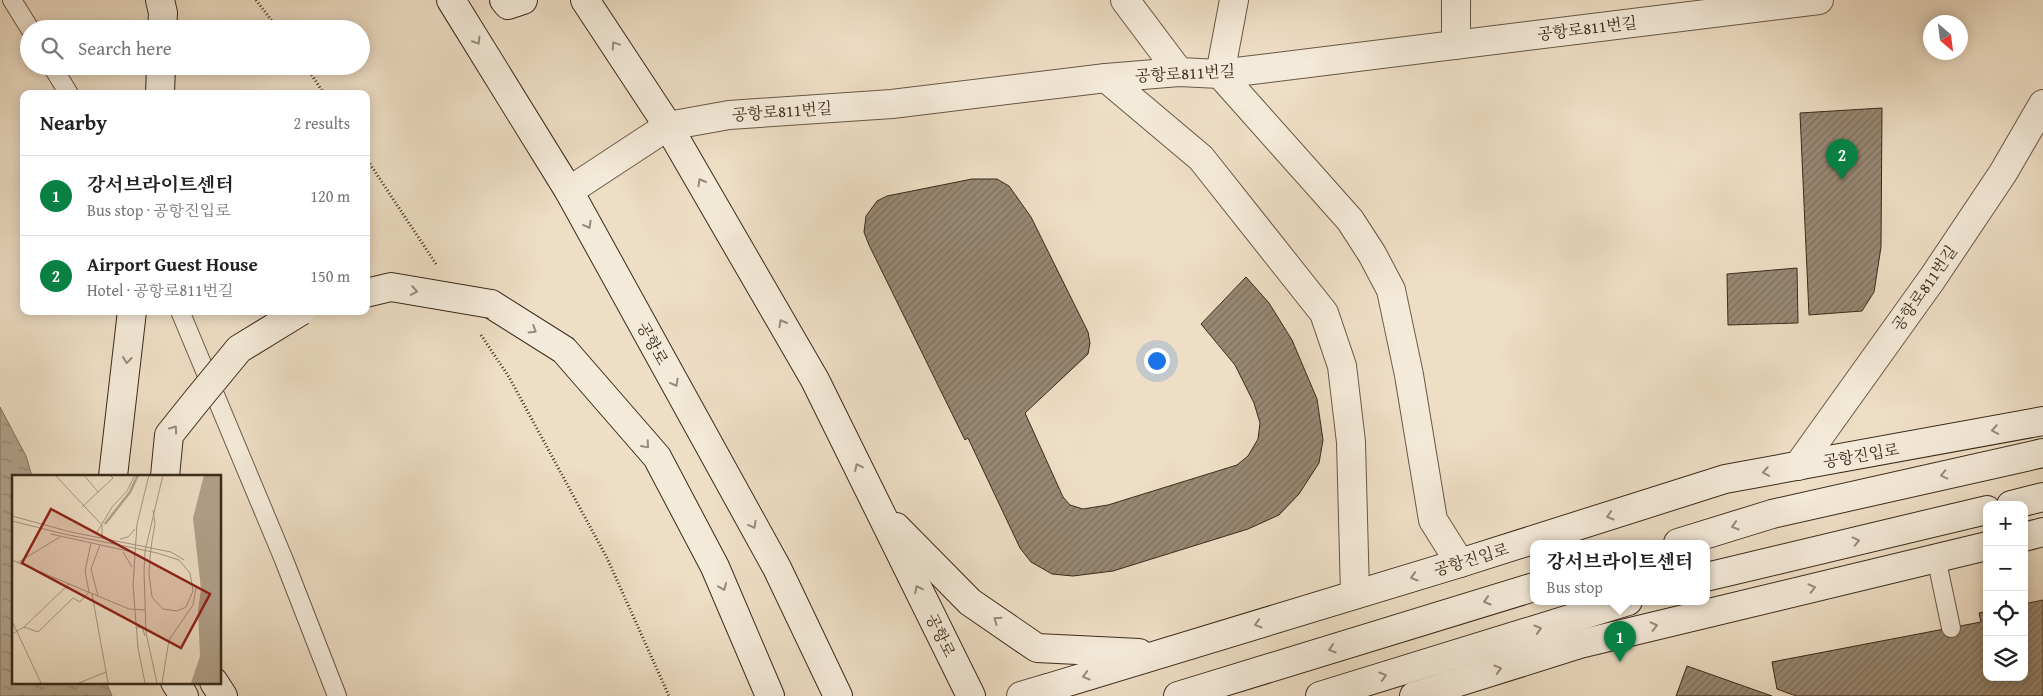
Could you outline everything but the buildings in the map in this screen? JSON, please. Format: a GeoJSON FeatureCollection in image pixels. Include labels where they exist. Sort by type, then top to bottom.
{"type":"FeatureCollection","features":[{"type":"Feature","properties":{"kind":"main road"},"geometry":{"type":"LineString","coordinates":[[160,0],[163,20]]}},
{"type":"Feature","properties":{"kind":"main road","name":"공항로"},"geometry":{"type":"LineString","coordinates":[[451,0],[569,191],[777,568],[838,696]]}},
{"type":"Feature","properties":{"kind":"main road"},"geometry":{"type":"LineString","coordinates":[[504,0],[508,5],[523,0]]}},
{"type":"Feature","properties":{"kind":"main road","name":"공항로"},"geometry":{"type":"LineString","coordinates":[[585,0],[668,126],[815,380],[971,696]]}},
{"type":"Feature","properties":{"kind":"main road"},"geometry":{"type":"LineString","coordinates":[[1125,0],[1179,72]]}},
{"type":"Feature","properties":{"kind":"main road"},"geometry":{"type":"LineString","coordinates":[[1234,0],[1220,74],[1350,220],[1372,254],[1390,290],[1409,375],[1433,520],[1460,563]]}},
{"type":"Feature","properties":{"kind":"main road"},"geometry":{"type":"LineString","coordinates":[[1456,0],[1456,45]]}},
{"type":"Feature","properties":{"kind":"main road","name":"공항로811번길"},"geometry":{"type":"LineString","coordinates":[[569,191],[668,126],[729,115],[892,104],[1106,78],[1179,72],[1220,74],[1819,0]]}},
{"type":"Feature","properties":{"kind":"main road"},"geometry":{"type":"LineString","coordinates":[[160,90],[161,75]]}},
{"type":"Feature","properties":{"kind":"main road"},"geometry":{"type":"LineString","coordinates":[[1106,78],[1201,158],[1324,313],[1342,366],[1351,442],[1355,594]]}},
{"type":"Feature","properties":{"kind":"main road","name":"공항로811번길"},"geometry":{"type":"LineString","coordinates":[[1798,466],[1965,230],[2003,173],[2043,104]]}},
{"type":"Feature","properties":{"kind":"main road"},"geometry":{"type":"LineString","coordinates":[[370,292],[392,287],[491,304],[564,350],[657,457],[715,567],[770,696]]}},
{"type":"Feature","properties":{"kind":"main road"},"geometry":{"type":"LineString","coordinates":[[113,475],[132,315]]}},
{"type":"Feature","properties":{"kind":"main road"},"geometry":{"type":"LineString","coordinates":[[165,475],[169,435],[197,400],[239,349],[294,315]]}},
{"type":"Feature","properties":{"kind":"main road","name":"공항진입로"},"geometry":{"type":"LineString","coordinates":[[1533,540],[1726,479],[2043,422]]}},
{"type":"Feature","properties":{"kind":"main road"},"geometry":{"type":"LineString","coordinates":[[1688,540],[1772,514],[2043,453]]}},
{"type":"Feature","properties":{"kind":"main road"},"geometry":{"type":"LineString","coordinates":[[2027,501],[2043,497]]}},
{"type":"Feature","properties":{"kind":"main road"},"geometry":{"type":"LineString","coordinates":[[880,510],[970,602],[1037,648],[1158,654]]}},
{"type":"Feature","properties":{"kind":"main road"},"geometry":{"type":"LineString","coordinates":[[1710,576],[1983,511]]}},
{"type":"Feature","properties":{"kind":"main road"},"geometry":{"type":"LineString","coordinates":[[2028,536],[2043,532]]}},
{"type":"Feature","properties":{"kind":"main road","name":"공항진입로"},"geometry":{"type":"LineString","coordinates":[[1021,696],[1530,541]]}},
{"type":"Feature","properties":{"kind":"main road"},"geometry":{"type":"LineString","coordinates":[[1414,696],[1451,690],[1580,644],[1983,547]]}},
{"type":"Feature","properties":{"kind":"main road"},"geometry":{"type":"LineString","coordinates":[[1178,696],[1530,588]]}},
{"type":"Feature","properties":{"kind":"main road"},"geometry":{"type":"LineString","coordinates":[[1320,696],[1615,605]]}},
{"type":"Feature","properties":{"kind":"main road"},"geometry":{"type":"LineString","coordinates":[[176,684],[184,696]]}},
{"type":"Feature","properties":{"kind":"main road"},"geometry":{"type":"LineString","coordinates":[[215,684],[223,696]]}},
{"type":"Feature","properties":{"kind":"lane"},"geometry":{"type":"LineString","coordinates":[[12,0],[24,20]]}},
{"type":"Feature","properties":{"kind":"lane"},"geometry":{"type":"LineString","coordinates":[[57,75],[67,90]]}},
{"type":"Feature","properties":{"kind":"lane"},"geometry":{"type":"LineString","coordinates":[[182,315],[284,560],[337,696]]}},
{"type":"Feature","properties":{"kind":"lane"},"geometry":{"type":"LineString","coordinates":[[1936,557],[1951,628]]}},
{"type":"Feature","properties":{"kind":"path"},"geometry":{"type":"LineString","coordinates":[[256,0],[271,20]]}},
{"type":"Feature","properties":{"kind":"path"},"geometry":{"type":"LineString","coordinates":[[312,75],[321,90]]}},
{"type":"Feature","properties":{"kind":"path"},"geometry":{"type":"LineString","coordinates":[[370,164],[440,272]]}},
{"type":"Feature","properties":{"kind":"path"},"geometry":{"type":"LineString","coordinates":[[477,328],[509,377],[607,558],[669,696]]}},
{"type":"Feature","properties":{"kind":"water"},"geometry":{"type":"Polygon","coordinates":[[[0,407],[26,456],[32,475],[12,475],[12,684],[107,684],[112,696],[0,696],[0,407]]]}},
{"type":"Feature","properties":{"kind":"place","name":"Airport Guest House"},"geometry":{"type":"Point","coordinates":[1842,180]}},
{"type":"Feature","properties":{"kind":"place","name":"강서브라이트센터"},"geometry":{"type":"Point","coordinates":[1620,662]}}]}
